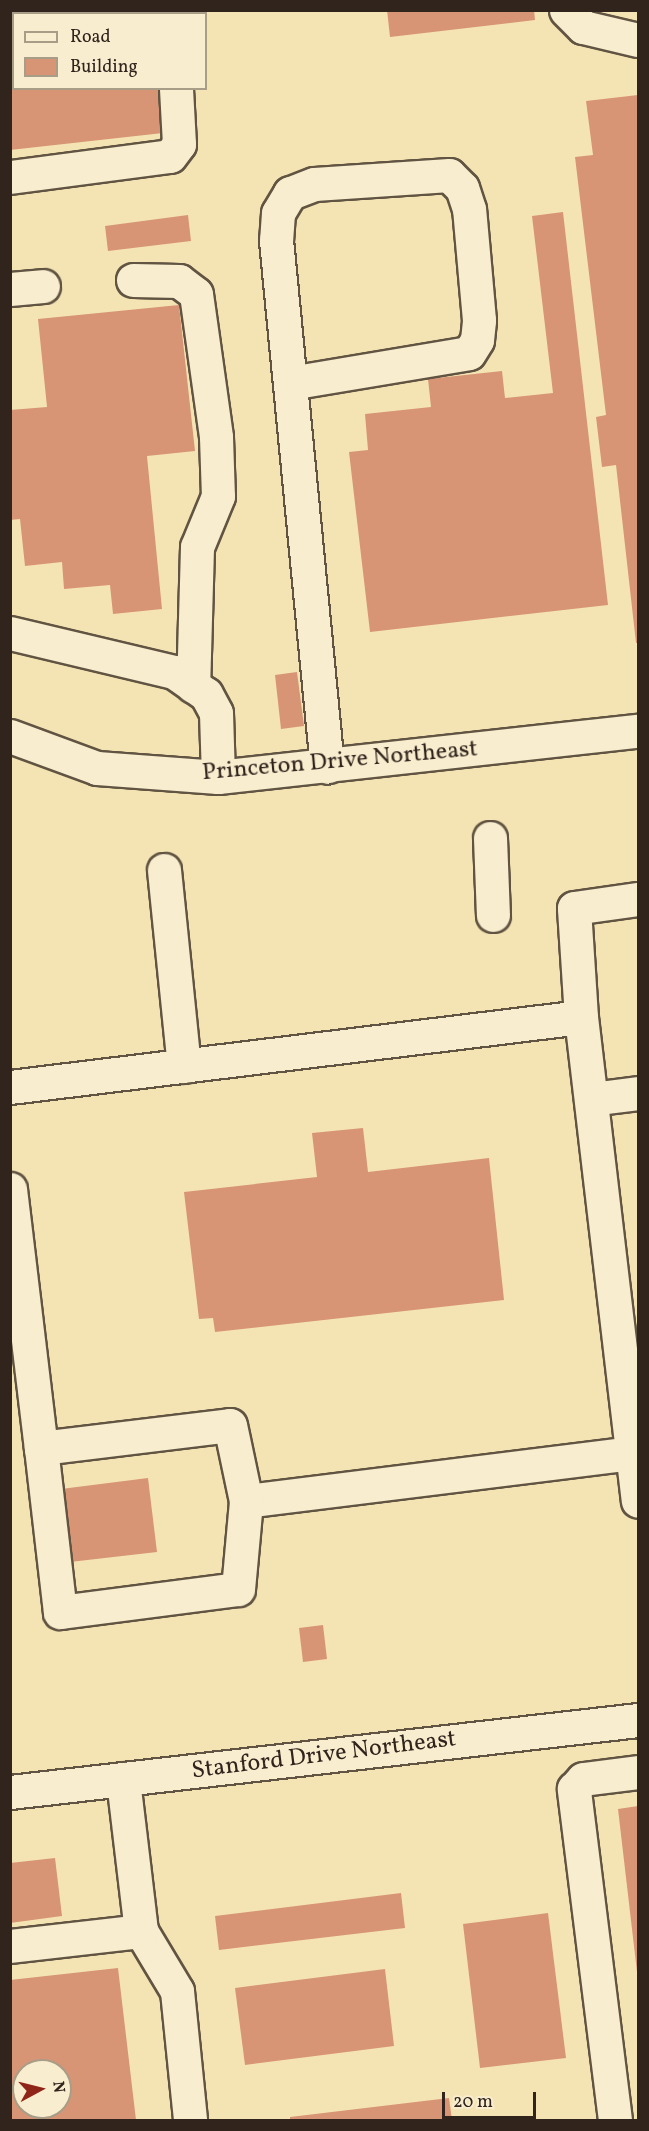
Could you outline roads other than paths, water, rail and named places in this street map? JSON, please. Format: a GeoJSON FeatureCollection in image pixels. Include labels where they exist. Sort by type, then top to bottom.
{"type":"FeatureCollection","features":[{"type":"Feature","properties":{"kind":"street"},"geometry":{"type":"LineString","coordinates":[[566,10],[583,27],[639,40]]}},
{"type":"Feature","properties":{"kind":"street"},"geometry":{"type":"LineString","coordinates":[[10,177],[170,156],[179,144],[176,90]]}},
{"type":"Feature","properties":{"kind":"street"},"geometry":{"type":"LineString","coordinates":[[290,383],[469,353],[477,340],[479,320],[469,210],[462,188],[449,175],[314,184],[290,193],[278,213],[276,240],[327,767]]}},
{"type":"Feature","properties":{"kind":"street"},"geometry":{"type":"LineString","coordinates":[[133,280],[189,285],[198,305],[216,437],[218,496],[197,547],[193,686]]}},
{"type":"Feature","properties":{"kind":"street"},"geometry":{"type":"LineString","coordinates":[[10,289],[43,286]]}},
{"type":"Feature","properties":{"kind":"street"},"geometry":{"type":"LineString","coordinates":[[10,633],[174,672],[206,694],[216,713],[218,777]]}},
{"type":"Feature","properties":{"kind":"street","name":"Princeton Drive Northeast"},"geometry":{"type":"LineString","coordinates":[[10,736],[98,768],[218,777],[327,767],[639,731]]}},
{"type":"Feature","properties":{"kind":"street"},"geometry":{"type":"LineString","coordinates":[[489,838],[493,915]]}},
{"type":"Feature","properties":{"kind":"street"},"geometry":{"type":"LineString","coordinates":[[164,870],[184,1066]]}},
{"type":"Feature","properties":{"kind":"street"},"geometry":{"type":"LineString","coordinates":[[639,899],[574,908],[581,1017],[639,1501]]}},
{"type":"Feature","properties":{"kind":"street"},"geometry":{"type":"LineString","coordinates":[[10,1087],[581,1017]]}},
{"type":"Feature","properties":{"kind":"street"},"geometry":{"type":"LineString","coordinates":[[591,1099],[639,1093]]}},
{"type":"Feature","properties":{"kind":"street"},"geometry":{"type":"LineString","coordinates":[[10,1189],[60,1612],[238,1589],[246,1501],[230,1425],[41,1448]]}},
{"type":"Feature","properties":{"kind":"street"},"geometry":{"type":"LineString","coordinates":[[246,1501],[633,1453]]}},
{"type":"Feature","properties":{"kind":"street","name":"Stanford Drive Northeast"},"geometry":{"type":"LineString","coordinates":[[10,1791],[639,1720]]}},
{"type":"Feature","properties":{"kind":"street"},"geometry":{"type":"LineString","coordinates":[[615,2121],[574,1789],[583,1779],[639,1772]]}},
{"type":"Feature","properties":{"kind":"street"},"geometry":{"type":"LineString","coordinates":[[123,1779],[141,1931],[177,1991],[190,2121]]}},
{"type":"Feature","properties":{"kind":"street"},"geometry":{"type":"LineString","coordinates":[[10,1946],[141,1931]]}}]}
